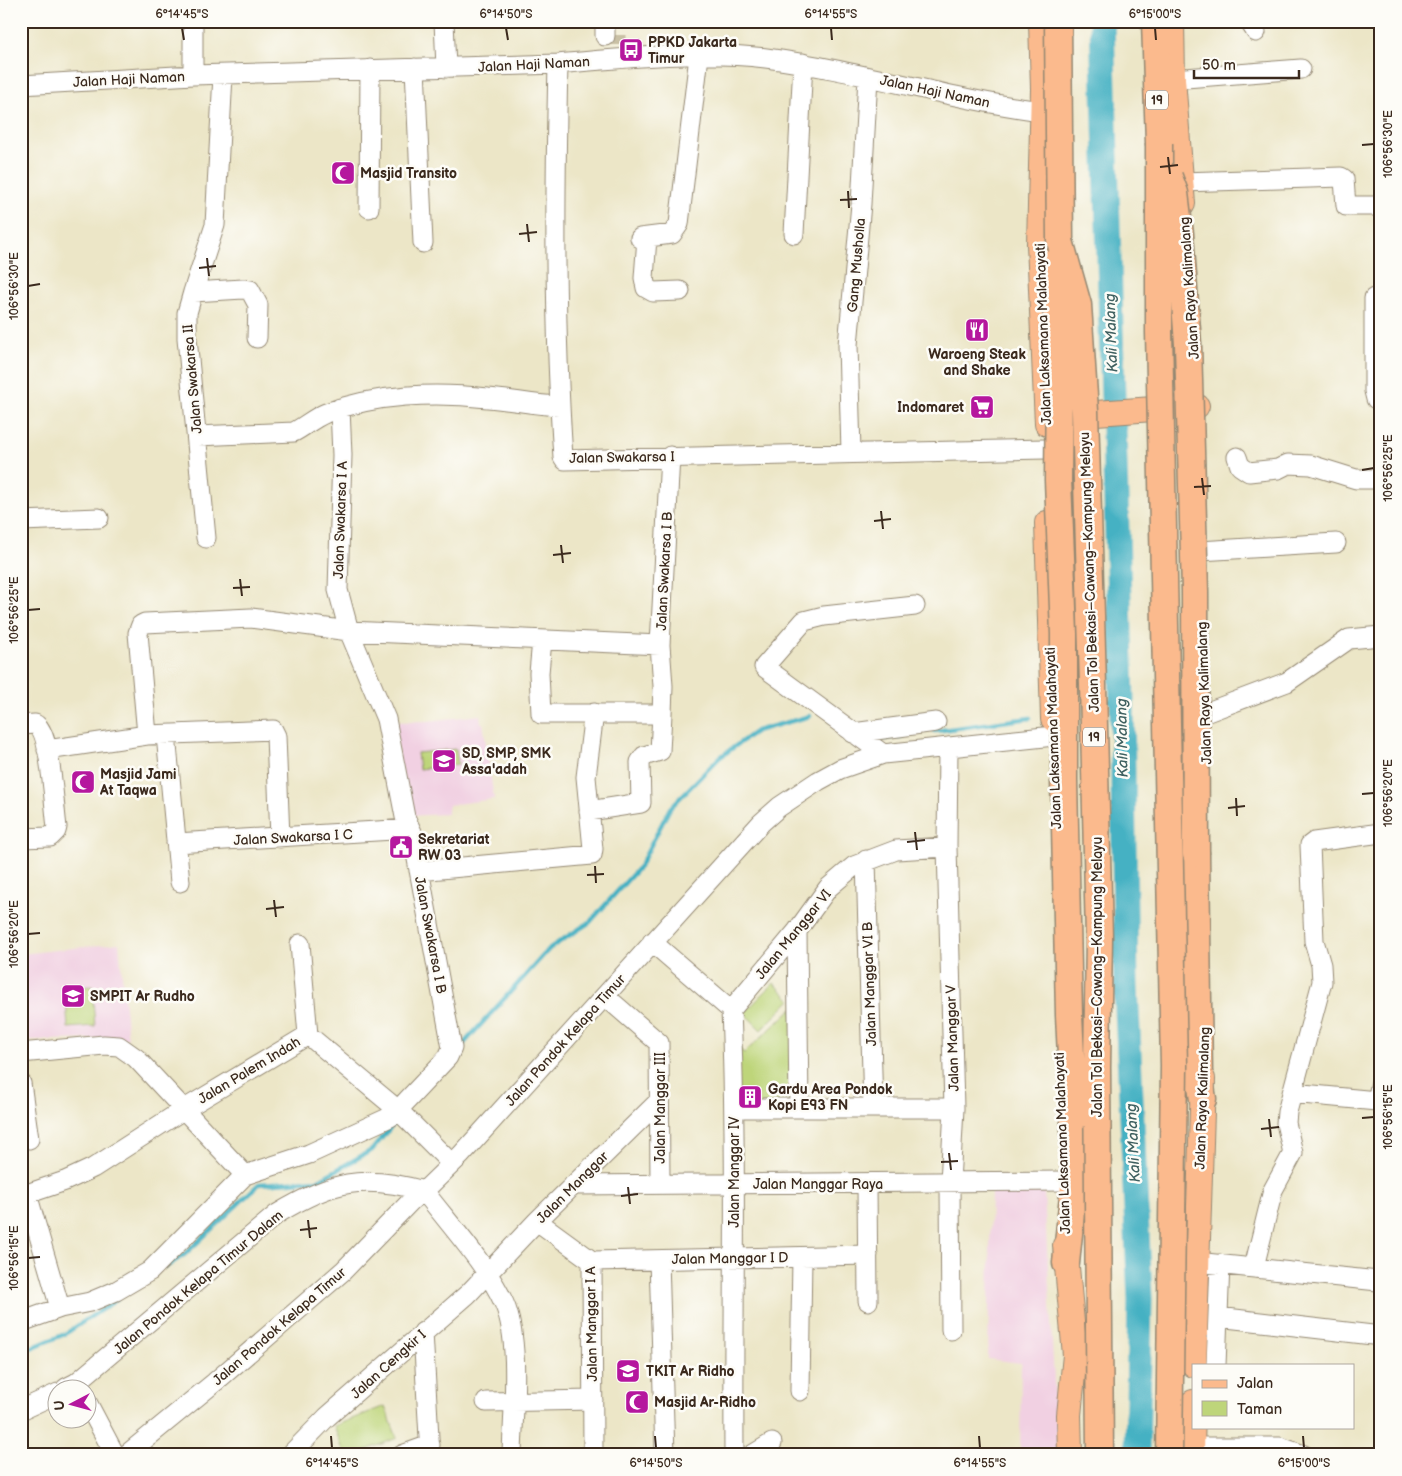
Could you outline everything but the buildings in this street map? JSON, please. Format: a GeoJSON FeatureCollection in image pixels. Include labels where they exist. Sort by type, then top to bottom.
{"type":"FeatureCollection","features":[{"type":"Feature","properties":{"kind":"highway","name":"Jalan Tol Bekasi–Cawang–Kampung Melayu"},"geometry":{"type":"LineString","coordinates":[[1058,21],[1060,241],[1078,305],[1085,411],[1099,928],[1097,1077],[1100,1455]]}},
{"type":"Feature","properties":{"kind":"highway","name":"19"},"geometry":{"type":"LineString","coordinates":[[1155,21],[1159,142],[1159,341],[1184,1452]]}},
{"type":"Feature","properties":{"kind":"highway"},"geometry":{"type":"LineString","coordinates":[[1159,142],[1175,193],[1188,344],[1195,591],[1199,1075],[1203,1098]]}},
{"type":"Feature","properties":{"kind":"highway"},"geometry":{"type":"LineString","coordinates":[[1060,241],[1056,302],[1059,378],[1058,480],[1064,634],[1064,780],[1069,1016],[1074,1118],[1074,1193],[1066,1263]]}},
{"type":"Feature","properties":{"kind":"main road","name":"Jalan Laksamana Malahayati"},"geometry":{"type":"LineString","coordinates":[[1041,21],[1043,89],[1039,244],[1052,417],[1045,449],[1054,736],[1062,1181],[1066,1263],[1075,1355],[1069,1415],[1070,1455]]}},
{"type":"Feature","properties":{"kind":"main road","name":"Jalan Raya Kalimalang"},"geometry":{"type":"LineString","coordinates":[[1172,21],[1173,79],[1197,406],[1199,552],[1205,713],[1208,910],[1194,1364]]}},
{"type":"Feature","properties":{"kind":"main road"},"geometry":{"type":"LineString","coordinates":[[1052,417],[1197,406]]}},
{"type":"Feature","properties":{"kind":"main road"},"geometry":{"type":"LineString","coordinates":[[1075,1355],[1082,1455]]}},
{"type":"Feature","properties":{"kind":"main road"},"geometry":{"type":"LineString","coordinates":[[1184,1452],[1192,1408]]}},
{"type":"Feature","properties":{"kind":"street"},"geometry":{"type":"LineString","coordinates":[[193,21],[193,75]]}},
{"type":"Feature","properties":{"kind":"street"},"geometry":{"type":"LineString","coordinates":[[444,21],[446,68]]}},
{"type":"Feature","properties":{"kind":"street","name":"Jalan Haji Naman"},"geometry":{"type":"LineString","coordinates":[[21,85],[193,75],[558,64],[611,40],[699,56],[747,56],[803,63],[926,91],[1041,111]]}},
{"type":"Feature","properties":{"kind":"street"},"geometry":{"type":"LineString","coordinates":[[680,291],[653,292],[646,288],[643,238],[672,234],[679,224],[699,56]]}},
{"type":"Feature","properties":{"kind":"street"},"geometry":{"type":"LineString","coordinates":[[794,234],[803,63]]}},
{"type":"Feature","properties":{"kind":"street","name":"Jalan Swakarsa I"},"geometry":{"type":"LineString","coordinates":[[558,64],[556,274],[559,406],[563,457],[565,460],[670,456],[1045,449]]}},
{"type":"Feature","properties":{"kind":"street"},"geometry":{"type":"LineString","coordinates":[[415,68],[423,242]]}},
{"type":"Feature","properties":{"kind":"street"},"geometry":{"type":"LineString","coordinates":[[369,208],[370,69]]}},
{"type":"Feature","properties":{"kind":"street"},"geometry":{"type":"LineString","coordinates":[[1173,79],[1301,69]]}},
{"type":"Feature","properties":{"kind":"street","name":"Jalan Swakarsa II"},"geometry":{"type":"LineString","coordinates":[[206,538],[187,338],[188,313],[193,292],[215,225],[223,75]]}},
{"type":"Feature","properties":{"kind":"street","name":"Gang Musholla"},"geometry":{"type":"LineString","coordinates":[[851,452],[848,345],[861,204],[868,77]]}},
{"type":"Feature","properties":{"kind":"street"},"geometry":{"type":"LineString","coordinates":[[1181,182],[1341,177],[1344,179],[1346,206],[1381,206]]}},
{"type":"Feature","properties":{"kind":"street"},"geometry":{"type":"LineString","coordinates":[[193,292],[250,290],[258,305],[257,338]]}},
{"type":"Feature","properties":{"kind":"street"},"geometry":{"type":"LineString","coordinates":[[1374,298],[1374,391],[1376,399],[1381,401]]}},
{"type":"Feature","properties":{"kind":"street"},"geometry":{"type":"LineString","coordinates":[[197,436],[294,432],[306,426],[315,418],[340,408],[391,398],[442,396],[559,406]]}},
{"type":"Feature","properties":{"kind":"street","name":"Jalan Swakarsa I A"},"geometry":{"type":"LineString","coordinates":[[340,408],[342,474],[337,574],[341,609],[349,631]]}},
{"type":"Feature","properties":{"kind":"street","name":"Jalan Swakarsa I B"},"geometry":{"type":"LineString","coordinates":[[156,735],[138,633],[141,625],[251,618],[349,631],[660,645],[670,456]]}},
{"type":"Feature","properties":{"kind":"street"},"geometry":{"type":"LineString","coordinates":[[1238,457],[1240,466],[1249,472],[1278,469],[1288,464],[1302,464],[1319,466],[1356,479],[1381,479]]}},
{"type":"Feature","properties":{"kind":"street"},"geometry":{"type":"LineString","coordinates":[[21,521],[99,518]]}},
{"type":"Feature","properties":{"kind":"street"},"geometry":{"type":"LineString","coordinates":[[1199,552],[1336,543]]}},
{"type":"Feature","properties":{"kind":"street"},"geometry":{"type":"LineString","coordinates":[[883,754],[764,667],[804,620],[915,606]]}},
{"type":"Feature","properties":{"kind":"street","name":"Jalan Swakarsa I B"},"geometry":{"type":"LineString","coordinates":[[349,631],[386,719],[405,816],[410,829],[419,871],[452,1048],[448,1057],[396,1113]]}},
{"type":"Feature","properties":{"kind":"street"},"geometry":{"type":"LineString","coordinates":[[1205,713],[1287,682],[1349,639],[1381,636]]}},
{"type":"Feature","properties":{"kind":"street"},"geometry":{"type":"LineString","coordinates":[[542,640],[539,673],[540,713],[662,714]]}},
{"type":"Feature","properties":{"kind":"street"},"geometry":{"type":"LineString","coordinates":[[589,810],[641,803],[640,762],[644,756],[660,751],[663,686],[660,645]]}},
{"type":"Feature","properties":{"kind":"street"},"geometry":{"type":"LineString","coordinates":[[419,871],[590,855],[593,849],[586,777],[594,713]]}},
{"type":"Feature","properties":{"kind":"street"},"geometry":{"type":"LineString","coordinates":[[854,732],[936,722]]}},
{"type":"Feature","properties":{"kind":"street"},"geometry":{"type":"LineString","coordinates":[[21,725],[39,726],[47,750],[56,832],[50,837],[21,838]]}},
{"type":"Feature","properties":{"kind":"street"},"geometry":{"type":"LineString","coordinates":[[47,750],[156,735],[270,730],[275,732],[280,838]]}},
{"type":"Feature","properties":{"kind":"street"},"geometry":{"type":"LineString","coordinates":[[156,735],[176,843],[180,882]]}},
{"type":"Feature","properties":{"kind":"street","name":"Jalan Pondok Kelapa Timur"},"geometry":{"type":"LineString","coordinates":[[126,1455],[215,1382],[343,1271],[412,1200],[461,1155],[606,997],[652,942],[761,823],[779,807],[840,769],[883,754],[1054,736]]}},
{"type":"Feature","properties":{"kind":"street","name":"Jalan Manggar V"},"geometry":{"type":"LineString","coordinates":[[948,747],[947,847],[954,1108],[950,1183],[951,1330]]}},
{"type":"Feature","properties":{"kind":"street","name":"Jalan Swakarsa I C"},"geometry":{"type":"LineString","coordinates":[[176,843],[410,829]]}},
{"type":"Feature","properties":{"kind":"street"},"geometry":{"type":"LineString","coordinates":[[1254,1267],[1273,1190],[1293,1153],[1286,1118],[1322,977],[1314,941],[1310,848],[1314,842],[1381,833]]}},
{"type":"Feature","properties":{"kind":"street","name":"Jalan Manggar VI"},"geometry":{"type":"LineString","coordinates":[[731,1010],[797,931],[828,888],[854,866],[896,850],[947,847]]}},
{"type":"Feature","properties":{"kind":"street","name":"Jalan Manggar VI B"},"geometry":{"type":"LineString","coordinates":[[866,860],[873,1108]]}},
{"type":"Feature","properties":{"kind":"street"},"geometry":{"type":"LineString","coordinates":[[797,931],[799,1107]]}},
{"type":"Feature","properties":{"kind":"street"},"geometry":{"type":"LineString","coordinates":[[652,942],[731,1010]]}},
{"type":"Feature","properties":{"kind":"street"},"geometry":{"type":"LineString","coordinates":[[300,944],[308,1035]]}},
{"type":"Feature","properties":{"kind":"street","name":"Jalan Manggar III"},"geometry":{"type":"LineString","coordinates":[[606,997],[659,1043],[660,1184]]}},
{"type":"Feature","properties":{"kind":"street","name":"Jalan Manggar IV"},"geometry":{"type":"LineString","coordinates":[[731,1010],[735,1108],[733,1258],[734,1455]]}},
{"type":"Feature","properties":{"kind":"street","name":"Jalan Palem Indah"},"geometry":{"type":"LineString","coordinates":[[24,1195],[94,1168],[183,1110],[308,1035],[396,1113],[417,1128],[451,1163]]}},
{"type":"Feature","properties":{"kind":"street","name":"Jalan Palem Indah"},"geometry":{"type":"LineString","coordinates":[[21,1052],[104,1045],[119,1046],[135,1059],[245,1175]]}},
{"type":"Feature","properties":{"kind":"street"},"geometry":{"type":"LineString","coordinates":[[1292,1093],[1377,1101],[1381,1082]]}},
{"type":"Feature","properties":{"kind":"street"},"geometry":{"type":"LineString","coordinates":[[21,1083],[29,1139]]}},
{"type":"Feature","properties":{"kind":"street","name":"Jalan Manggar"},"geometry":{"type":"LineString","coordinates":[[488,1275],[537,1221],[659,1101]]}},
{"type":"Feature","properties":{"kind":"street"},"geometry":{"type":"LineString","coordinates":[[735,1108],[954,1108]]}},
{"type":"Feature","properties":{"kind":"street"},"geometry":{"type":"LineString","coordinates":[[21,1322],[60,1308],[90,1302],[108,1295],[150,1271],[245,1175],[309,1154],[396,1113]]}},
{"type":"Feature","properties":{"kind":"street","name":"Jalan Pondok Kelapa Timur Dalam"},"geometry":{"type":"LineString","coordinates":[[85,1378],[277,1214],[305,1197],[357,1182],[378,1181],[424,1191]]}},
{"type":"Feature","properties":{"kind":"street","name":"Jalan Manggar Raya"},"geometry":{"type":"LineString","coordinates":[[573,1185],[1062,1181]]}},
{"type":"Feature","properties":{"kind":"street"},"geometry":{"type":"LineString","coordinates":[[867,1184],[868,1301]]}},
{"type":"Feature","properties":{"kind":"street"},"geometry":{"type":"LineString","coordinates":[[424,1191],[488,1275],[504,1304],[511,1328],[512,1455]]}},
{"type":"Feature","properties":{"kind":"street"},"geometry":{"type":"LineString","coordinates":[[24,1195],[60,1308]]}},
{"type":"Feature","properties":{"kind":"street","name":"Jalan Manggar I A"},"geometry":{"type":"LineString","coordinates":[[537,1221],[592,1261],[593,1455]]}},
{"type":"Feature","properties":{"kind":"street","name":"Jalan Manggar I D"},"geometry":{"type":"LineString","coordinates":[[592,1261],[868,1255]]}},
{"type":"Feature","properties":{"kind":"street"},"geometry":{"type":"LineString","coordinates":[[800,1391],[802,1257]]}},
{"type":"Feature","properties":{"kind":"street"},"geometry":{"type":"LineString","coordinates":[[659,1260],[665,1455]]}},
{"type":"Feature","properties":{"kind":"street"},"geometry":{"type":"LineString","coordinates":[[1196,1262],[1378,1281]]}},
{"type":"Feature","properties":{"kind":"street"},"geometry":{"type":"LineString","coordinates":[[1216,1364],[1220,1264]]}},
{"type":"Feature","properties":{"kind":"street","name":"Jalan Cengkir I"},"geometry":{"type":"LineString","coordinates":[[290,1455],[327,1417],[488,1275]]}},
{"type":"Feature","properties":{"kind":"street"},"geometry":{"type":"LineString","coordinates":[[1218,1317],[1381,1336]]}},
{"type":"Feature","properties":{"kind":"street"},"geometry":{"type":"LineString","coordinates":[[402,1455],[430,1450],[423,1332]]}},
{"type":"Feature","properties":{"kind":"street"},"geometry":{"type":"LineString","coordinates":[[21,1410],[48,1398]]}},
{"type":"Feature","properties":{"kind":"street"},"geometry":{"type":"LineString","coordinates":[[486,1402],[593,1400]]}},
{"type":"Feature","properties":{"kind":"street"},"geometry":{"type":"LineString","coordinates":[[98,1423],[115,1455]]}},
{"type":"Feature","properties":{"kind":"street"},"geometry":{"type":"LineString","coordinates":[[752,1455],[772,1443]]}},
{"type":"Feature","properties":{"kind":"street"},"geometry":{"type":"LineString","coordinates":[[1184,1452],[1280,1447],[1304,1455]]}},
{"type":"Feature","properties":{"kind":"shaded area","name":"SD, SMP, SMK Assa'adah"},"geometry":{"type":"Polygon","coordinates":[[[480,715],[481,723],[483,723],[494,799],[449,805],[447,814],[407,816],[394,722],[428,721],[480,715]]]}},
{"type":"Feature","properties":{"kind":"shaded area","name":"SMPIT Ar Rudho"},"geometry":{"type":"Polygon","coordinates":[[[119,943],[128,1039],[21,1040],[21,954],[119,943]]]}},
{"type":"Feature","properties":{"kind":"shaded area"},"geometry":{"type":"Polygon","coordinates":[[[991,1191],[1044,1192],[1058,1455],[1020,1455],[1021,1363],[988,1359],[991,1191]]]}},
{"type":"Feature","properties":{"kind":"green space"},"geometry":{"type":"Polygon","coordinates":[[[456,749],[458,765],[419,769],[417,753],[456,749]]]}},
{"type":"Feature","properties":{"kind":"green space"},"geometry":{"type":"Polygon","coordinates":[[[774,983],[791,1000],[761,1030],[744,1013],[774,983]]]}},
{"type":"Feature","properties":{"kind":"green space"},"geometry":{"type":"Polygon","coordinates":[[[92,986],[95,1026],[68,1028],[65,988],[92,986]]]}},
{"type":"Feature","properties":{"kind":"green space"},"geometry":{"type":"Polygon","coordinates":[[[793,1008],[794,1105],[727,1104],[727,1039],[744,1053],[793,1008]]]}},
{"type":"Feature","properties":{"kind":"green space"},"geometry":{"type":"Polygon","coordinates":[[[385,1406],[397,1438],[354,1455],[345,1455],[334,1426],[385,1406]]]}},
{"type":"Feature","properties":{"kind":"waterway","name":"Kali Malang"},"geometry":{"type":"LineString","coordinates":[[1102,21],[1122,701],[1126,986],[1140,1299],[1137,1455]]}},
{"type":"Feature","properties":{"kind":"waterway"},"geometry":{"type":"LineString","coordinates":[[1101,701],[1122,701]]}},
{"type":"Feature","properties":{"kind":"waterway"},"geometry":{"type":"LineString","coordinates":[[458,1050],[550,948],[590,922],[640,866],[670,808],[719,758],[756,731],[810,716]]}},
{"type":"Feature","properties":{"kind":"waterway"},"geometry":{"type":"LineString","coordinates":[[935,731],[1030,718]]}},
{"type":"Feature","properties":{"kind":"waterway"},"geometry":{"type":"LineString","coordinates":[[879,739],[902,736]]}},
{"type":"Feature","properties":{"kind":"waterway"},"geometry":{"type":"LineString","coordinates":[[166,1267],[184,1255],[259,1184],[319,1180],[372,1150],[394,1123]]}},
{"type":"Feature","properties":{"kind":"waterway"},"geometry":{"type":"LineString","coordinates":[[21,1352],[65,1334],[116,1300]]}},
{"type":"Feature","properties":{"kind":"tunnel"},"geometry":{"type":"LineString","coordinates":[[616,35],[616,45]]}},
{"type":"Feature","properties":{"kind":"place","name":"PPKD Jakarta Timur"},"geometry":{"type":"Point","coordinates":[631,50]}},
{"type":"Feature","properties":{"kind":"place","name":"Masjid Transito"},"geometry":{"type":"Point","coordinates":[343,173]}},
{"type":"Feature","properties":{"kind":"place","name":"Waroeng Steak and Shake"},"geometry":{"type":"Point","coordinates":[977,330]}},
{"type":"Feature","properties":{"kind":"place","name":"Indomaret"},"geometry":{"type":"Point","coordinates":[982,407]}},
{"type":"Feature","properties":{"kind":"place","name":"SD, SMP, SMK Assa'adah"},"geometry":{"type":"Point","coordinates":[444,761]}},
{"type":"Feature","properties":{"kind":"place","name":"Masjid Jami At Taqwa"},"geometry":{"type":"Point","coordinates":[83,782]}},
{"type":"Feature","properties":{"kind":"place","name":"Sekretariat RW 03"},"geometry":{"type":"Point","coordinates":[401,847]}},
{"type":"Feature","properties":{"kind":"place","name":"SMPIT Ar Rudho"},"geometry":{"type":"Point","coordinates":[73,996]}},
{"type":"Feature","properties":{"kind":"place","name":"Gardu Area Pondok Kopi E93 FN"},"geometry":{"type":"Point","coordinates":[750,1097]}},
{"type":"Feature","properties":{"kind":"place","name":"TKIT Ar Ridho"},"geometry":{"type":"Point","coordinates":[628,1371]}},
{"type":"Feature","properties":{"kind":"place","name":"Masjid Ar-Ridho"},"geometry":{"type":"Point","coordinates":[637,1402]}}]}
